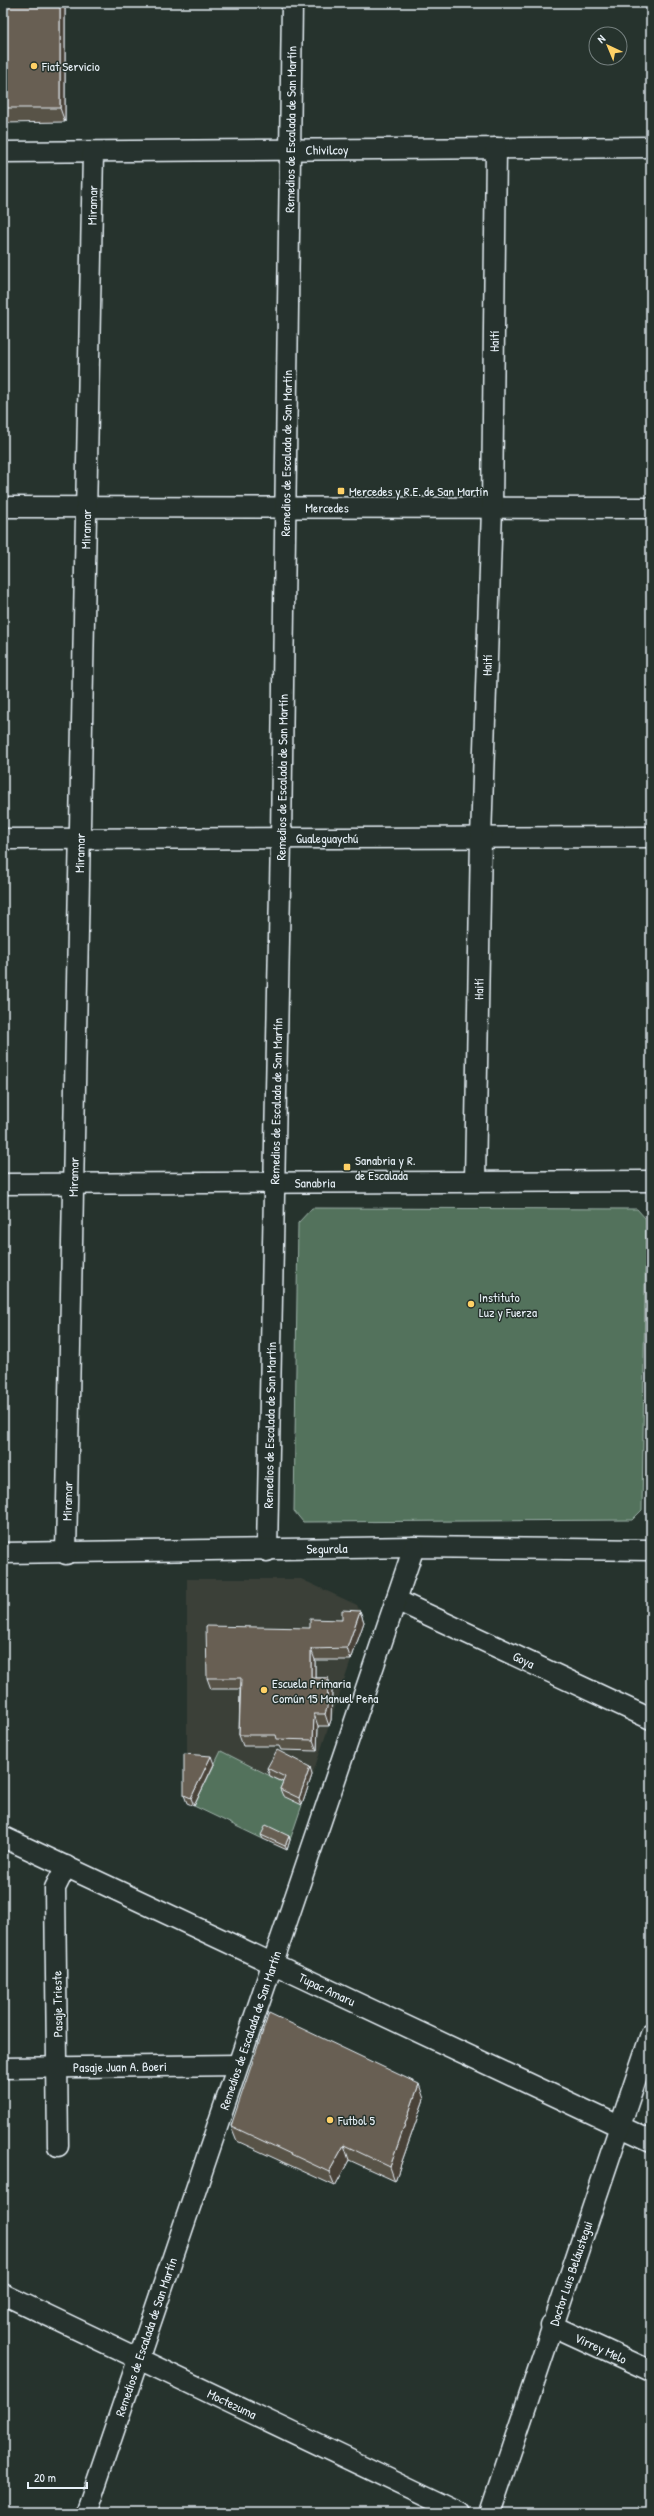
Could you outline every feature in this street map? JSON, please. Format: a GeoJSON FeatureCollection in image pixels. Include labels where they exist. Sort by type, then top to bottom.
{"type":"FeatureCollection","features":[{"type":"Feature","properties":{"kind":"street","name":"Remedios de Escalada de San Martín"},"geometry":{"type":"LineString","coordinates":[[267,1551],[281,838],[292,3]]}},
{"type":"Feature","properties":{"kind":"street","name":"Chivilcoy"},"geometry":{"type":"LineString","coordinates":[[3,152],[651,147]]}},
{"type":"Feature","properties":{"kind":"street","name":"Haití"},"geometry":{"type":"LineString","coordinates":[[475,1181],[481,838],[492,509],[496,148]]}},
{"type":"Feature","properties":{"kind":"street","name":"Miramar"},"geometry":{"type":"LineString","coordinates":[[66,1554],[72,1185],[94,152]]}},
{"type":"Feature","properties":{"kind":"street","name":"Mercedes"},"geometry":{"type":"LineString","coordinates":[[3,507],[492,509],[651,508]]}},
{"type":"Feature","properties":{"kind":"street","name":"Gualeguaychú"},"geometry":{"type":"LineString","coordinates":[[3,839],[79,840],[651,837]]}},
{"type":"Feature","properties":{"kind":"street","name":"Sanabria"},"geometry":{"type":"LineString","coordinates":[[3,1184],[72,1185],[475,1181],[651,1182]]}},
{"type":"Feature","properties":{"kind":"street","name":"Remedios de Escalada de San Martín"},"geometry":{"type":"LineString","coordinates":[[86,2513],[414,1547]]}},
{"type":"Feature","properties":{"kind":"street","name":"Segurola"},"geometry":{"type":"LineString","coordinates":[[3,1553],[66,1554],[414,1547],[651,1550]]}},
{"type":"Feature","properties":{"kind":"street","name":"Goya"},"geometry":{"type":"LineString","coordinates":[[396,1600],[651,1719]]}},
{"type":"Feature","properties":{"kind":"street","name":"Tupac Amaru"},"geometry":{"type":"LineString","coordinates":[[3,1838],[272,1962],[651,2141]]}},
{"type":"Feature","properties":{"kind":"street","name":"Pasaje Trieste"},"geometry":{"type":"LineString","coordinates":[[58,2146],[56,1888],[66,1866]]}},
{"type":"Feature","properties":{"kind":"street","name":"Doctor Luis Beláustegui"},"geometry":{"type":"LineString","coordinates":[[490,2513],[551,2325],[651,2034]]}},
{"type":"Feature","properties":{"kind":"street","name":"Pasaje Juan A. Boeri"},"geometry":{"type":"LineString","coordinates":[[3,2068],[237,2065]]}},
{"type":"Feature","properties":{"kind":"street","name":"Moctezuma"},"geometry":{"type":"LineString","coordinates":[[3,2294],[461,2513]]}},
{"type":"Feature","properties":{"kind":"street","name":"Virrey Melo"},"geometry":{"type":"LineString","coordinates":[[551,2325],[651,2372]]}},
{"type":"Feature","properties":{"kind":"shaded area","name":"Escuela Primaria Común 15 Manuel Peña"},"geometry":{"type":"Polygon","coordinates":[[[187,1579],[301,1579],[357,1605],[364,1622],[287,1850],[187,1803],[187,1579]]]}},
{"type":"Feature","properties":{"kind":"green space","name":"Instituto Luz y Fuerza"},"geometry":{"type":"Polygon","coordinates":[[[312,1208],[637,1209],[646,1219],[642,1510],[632,1520],[303,1522],[294,1511],[298,1223],[312,1208]]]}},
{"type":"Feature","properties":{"kind":"green space"},"geometry":{"type":"Polygon","coordinates":[[[221,1751],[288,1785],[302,1805],[290,1840],[268,1829],[263,1839],[194,1806],[221,1751]]]}},
{"type":"Feature","properties":{"kind":"building","name":"Fiat Servicio"},"geometry":{"type":"Polygon","coordinates":[[[3,3],[60,3],[60,108],[3,108],[3,3]]]}},
{"type":"Feature","properties":{"kind":"building"},"geometry":{"type":"Polygon","coordinates":[[[342,1610],[360,1611],[347,1648],[311,1649],[311,1678],[328,1678],[327,1708],[325,1714],[314,1714],[313,1740],[277,1739],[276,1735],[239,1735],[241,1678],[207,1678],[206,1626],[310,1628],[310,1619],[342,1620],[342,1610]]]}},
{"type":"Feature","properties":{"kind":"building"},"geometry":{"type":"Polygon","coordinates":[[[277,1750],[310,1767],[299,1798],[280,1789],[285,1777],[267,1768],[277,1750]]]}},
{"type":"Feature","properties":{"kind":"building"},"geometry":{"type":"Polygon","coordinates":[[[184,1754],[211,1756],[191,1798],[184,1795],[184,1754]]]}},
{"type":"Feature","properties":{"kind":"building"},"geometry":{"type":"Polygon","coordinates":[[[266,1825],[289,1836],[285,1846],[261,1835],[266,1825]]]}},
{"type":"Feature","properties":{"kind":"building","name":"Futbol 5"},"geometry":{"type":"Polygon","coordinates":[[[269,2013],[419,2084],[390,2167],[344,2145],[329,2172],[231,2126],[269,2013]]]}},
{"type":"Feature","properties":{"kind":"place","name":"Fiat Servicio"},"geometry":{"type":"Point","coordinates":[34,66]}},
{"type":"Feature","properties":{"kind":"place","name":"Mercedes y R.E. de San Martín"},"geometry":{"type":"Point","coordinates":[341,491]}},
{"type":"Feature","properties":{"kind":"place","name":"Sanabria y R. de Escalada"},"geometry":{"type":"Point","coordinates":[347,1167]}},
{"type":"Feature","properties":{"kind":"place","name":"Instituto Luz y Fuerza"},"geometry":{"type":"Point","coordinates":[471,1304]}},
{"type":"Feature","properties":{"kind":"place","name":"Escuela Primaria Común 15 Manuel Peña"},"geometry":{"type":"Point","coordinates":[264,1690]}},
{"type":"Feature","properties":{"kind":"place","name":"Futbol 5"},"geometry":{"type":"Point","coordinates":[330,2120]}}]}
